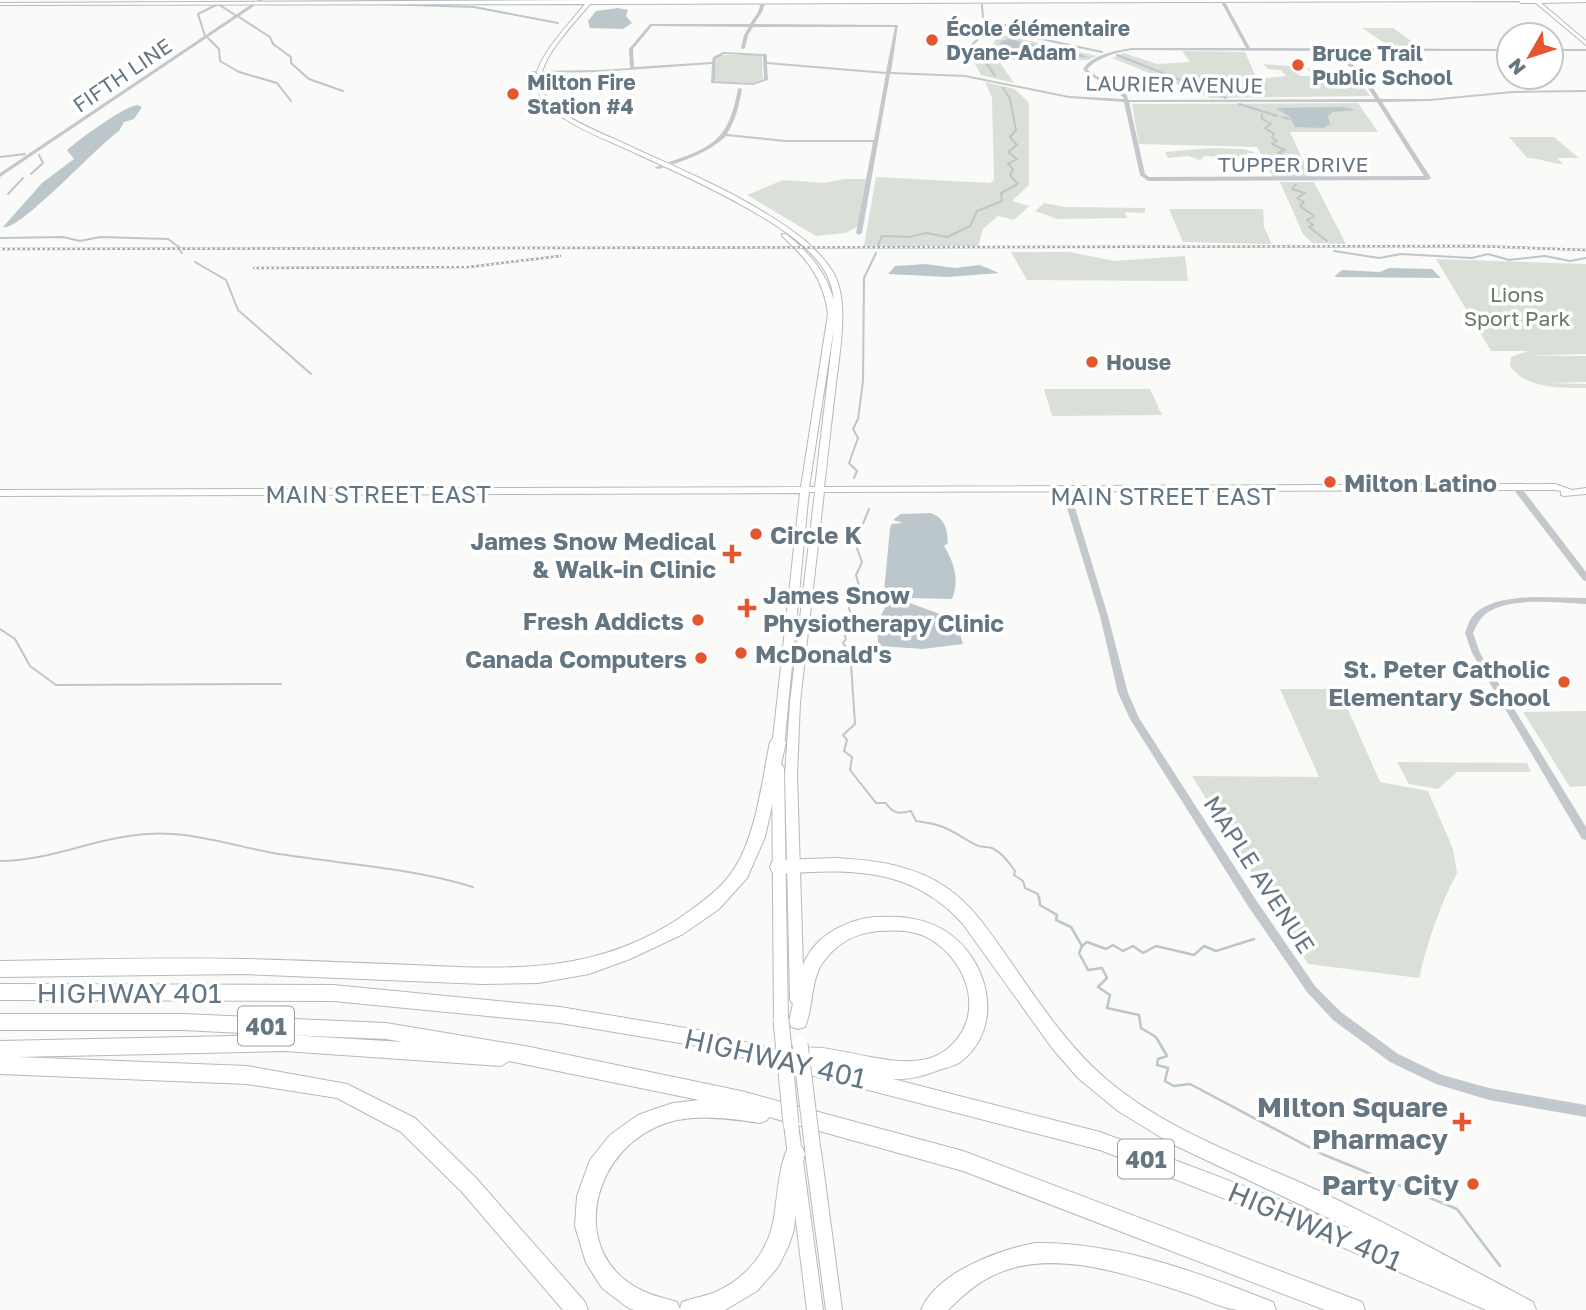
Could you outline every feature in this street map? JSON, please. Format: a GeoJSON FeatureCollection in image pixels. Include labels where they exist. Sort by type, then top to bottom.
{"type":"FeatureCollection","features":[{"type":"Feature","properties":{"kind":"highway"},"geometry":{"type":"LineString","coordinates":[[0,969],[242,965],[483,976],[538,975],[589,966],[624,954],[677,929],[713,904],[740,873],[757,838],[778,742]]}},
{"type":"Feature","properties":{"kind":"highway"},"geometry":{"type":"LineString","coordinates":[[785,867],[870,866],[903,873],[930,885],[953,900],[972,919],[1051,1030],[1098,1083],[1137,1114],[1183,1142],[1323,1204],[1525,1310]]}},
{"type":"Feature","properties":{"kind":"highway"},"geometry":{"type":"LineString","coordinates":[[765,1055],[835,1059],[890,1071],[929,1067],[952,1056],[969,1039],[980,1010],[980,990],[968,961],[944,938],[909,924],[869,924],[835,938],[815,958],[790,1020]]}},
{"type":"Feature","properties":{"kind":"highway","name":"HIGHWAY 401"},"geometry":{"type":"LineString","coordinates":[[0,992],[333,993],[560,1015],[698,1038],[1100,1141],[1292,1214],[1511,1310]]}},
{"type":"Feature","properties":{"kind":"highway","name":"401"},"geometry":{"type":"LineString","coordinates":[[0,1022],[183,1022],[386,1031],[530,1056]]}},
{"type":"Feature","properties":{"kind":"highway","name":"401"},"geometry":{"type":"LineString","coordinates":[[0,1049],[285,1043],[490,1057],[530,1056]]}},
{"type":"Feature","properties":{"kind":"highway","name":"HIGHWAY 401"},"geometry":{"type":"LineString","coordinates":[[530,1056],[741,1100],[963,1161],[1354,1310]]}},
{"type":"Feature","properties":{"kind":"highway"},"geometry":{"type":"LineString","coordinates":[[0,1065],[247,1075],[341,1090],[408,1125],[469,1185],[577,1310]]}},
{"type":"Feature","properties":{"kind":"highway"},"geometry":{"type":"LineString","coordinates":[[668,1310],[644,1304],[615,1287],[595,1261],[587,1240],[585,1207],[589,1186],[598,1166],[619,1140],[655,1118],[707,1109],[746,1111],[861,1133]]}},
{"type":"Feature","properties":{"kind":"highway"},"geometry":{"type":"LineString","coordinates":[[690,1310],[713,1305],[734,1295],[768,1263],[782,1231],[786,1178],[804,1152]]}},
{"type":"Feature","properties":{"kind":"highway"},"geometry":{"type":"LineString","coordinates":[[932,1310],[975,1272],[1001,1260],[1033,1253],[1073,1251],[1220,1292],[1265,1310]]}},
{"type":"Feature","properties":{"kind":"main road"},"geometry":{"type":"LineString","coordinates":[[1225,2],[1527,0]]}},
{"type":"Feature","properties":{"kind":"main road"},"geometry":{"type":"LineString","coordinates":[[0,4],[260,1],[1586,1]]}},
{"type":"Feature","properties":{"kind":"main road"},"geometry":{"type":"LineString","coordinates":[[1539,1],[1586,46]]}},
{"type":"Feature","properties":{"kind":"main road"},"geometry":{"type":"LineString","coordinates":[[586,2],[535,72],[533,91],[551,113],[766,215],[806,244],[830,274],[839,304],[837,336],[809,494],[785,867]]}},
{"type":"Feature","properties":{"kind":"main road"},"geometry":{"type":"LineString","coordinates":[[761,2],[975,2]]}},
{"type":"Feature","properties":{"kind":"main road"},"geometry":{"type":"LineString","coordinates":[[660,166],[762,219],[790,240],[821,274],[831,300],[832,314],[778,742],[785,867],[791,1124],[804,1152],[834,1310]]}},
{"type":"Feature","properties":{"kind":"main road","name":"MAIN STREET EAST"},"geometry":{"type":"LineString","coordinates":[[0,493],[1586,491]]}},
{"type":"Feature","properties":{"kind":"main road"},"geometry":{"type":"LineString","coordinates":[[790,1020],[800,1044],[815,1310]]}},
{"type":"Feature","properties":{"kind":"street","name":"FIFTH LINE"},"geometry":{"type":"LineString","coordinates":[[0,175],[260,1]]}},
{"type":"Feature","properties":{"kind":"street"},"geometry":{"type":"LineString","coordinates":[[743,48],[744,36],[759,12],[761,2]]}},
{"type":"Feature","properties":{"kind":"street"},"geometry":{"type":"LineString","coordinates":[[1225,2],[1249,50]]}},
{"type":"Feature","properties":{"kind":"street"},"geometry":{"type":"LineString","coordinates":[[632,68],[631,49],[649,26],[895,25],[889,73],[859,233]]}},
{"type":"Feature","properties":{"kind":"street"},"geometry":{"type":"LineString","coordinates":[[1565,48],[1586,46]]}},
{"type":"Feature","properties":{"kind":"street"},"geometry":{"type":"LineString","coordinates":[[733,53],[743,48]]}},
{"type":"Feature","properties":{"kind":"street"},"geometry":{"type":"LineString","coordinates":[[743,48],[753,53]]}},
{"type":"Feature","properties":{"kind":"street"},"geometry":{"type":"LineString","coordinates":[[1127,101],[1122,92],[1088,74],[1086,67],[1116,51],[1132,49],[1495,50]]}},
{"type":"Feature","properties":{"kind":"street"},"geometry":{"type":"LineString","coordinates":[[1336,50],[1365,79],[1379,100]]}},
{"type":"Feature","properties":{"kind":"street"},"geometry":{"type":"LineString","coordinates":[[753,53],[766,55],[766,81],[750,84],[713,82],[713,66],[717,55],[753,53]]}},
{"type":"Feature","properties":{"kind":"street"},"geometry":{"type":"LineString","coordinates":[[535,72],[713,66]]}},
{"type":"Feature","properties":{"kind":"street","name":"LAURIER AVENUE"},"geometry":{"type":"LineString","coordinates":[[767,66],[973,77],[1075,98],[1127,101],[1379,100],[1586,91]]}},
{"type":"Feature","properties":{"kind":"street"},"geometry":{"type":"LineString","coordinates":[[731,84],[740,89]]}},
{"type":"Feature","properties":{"kind":"street"},"geometry":{"type":"LineString","coordinates":[[740,89],[750,84]]}},
{"type":"Feature","properties":{"kind":"street"},"geometry":{"type":"LineString","coordinates":[[660,166],[699,152],[726,135],[736,118],[740,89]]}},
{"type":"Feature","properties":{"kind":"street","name":"TUPPER DRIVE"},"geometry":{"type":"LineString","coordinates":[[1127,101],[1143,175],[1148,179],[1428,178],[1379,100]]}},
{"type":"Feature","properties":{"kind":"street"},"geometry":{"type":"LineString","coordinates":[[726,135],[776,141],[876,141]]}},
{"type":"Feature","properties":{"kind":"street"},"geometry":{"type":"LineString","coordinates":[[1520,491],[1586,578]]}},
{"type":"Feature","properties":{"kind":"street","name":"MAPLE AVENUE"},"geometry":{"type":"LineString","coordinates":[[1066,492],[1104,616],[1123,693],[1135,719],[1311,989],[1360,1035],[1424,1073],[1481,1092],[1586,1111]]}},
{"type":"Feature","properties":{"kind":"street"},"geometry":{"type":"LineString","coordinates":[[1586,601],[1518,601],[1495,605],[1477,615],[1469,633],[1476,653],[1586,836]]}},
{"type":"Feature","properties":{"kind":"green space"},"geometry":{"type":"Polygon","coordinates":[[[1362,28],[1393,28],[1421,48],[1392,48],[1362,28]]]}},
{"type":"Feature","properties":{"kind":"green space"},"geometry":{"type":"Polygon","coordinates":[[[999,34],[1097,56],[1088,60],[998,60],[1014,83],[981,75],[967,50],[990,49],[999,34]]]}},
{"type":"Feature","properties":{"kind":"green space"},"geometry":{"type":"Polygon","coordinates":[[[1182,51],[1245,52],[1257,79],[1286,76],[1281,70],[1268,69],[1263,64],[1290,66],[1300,76],[1314,76],[1307,68],[1357,77],[1370,96],[1211,98],[1112,58],[1124,53],[1157,64],[1190,62],[1182,51]]]}},
{"type":"Feature","properties":{"kind":"green space"},"geometry":{"type":"Polygon","coordinates":[[[762,55],[763,79],[754,83],[717,81],[714,79],[717,57],[762,55]]]}},
{"type":"Feature","properties":{"kind":"green space"},"geometry":{"type":"Polygon","coordinates":[[[985,82],[1015,89],[1029,103],[1029,185],[1012,201],[1029,206],[1014,220],[998,216],[983,229],[978,246],[864,246],[876,177],[990,183],[994,180],[992,98],[985,82]]]}},
{"type":"Feature","properties":{"kind":"green space"},"geometry":{"type":"Polygon","coordinates":[[[1358,103],[1378,132],[1290,132],[1311,177],[1273,177],[1257,147],[1139,144],[1132,104],[1358,103]]]}},
{"type":"Feature","properties":{"kind":"green space"},"geometry":{"type":"Polygon","coordinates":[[[1509,137],[1554,137],[1579,158],[1557,158],[1563,164],[1527,158],[1509,137]]]}},
{"type":"Feature","properties":{"kind":"green space"},"geometry":{"type":"Polygon","coordinates":[[[1211,148],[1243,149],[1257,153],[1247,153],[1247,158],[1205,156],[1200,160],[1188,156],[1168,158],[1165,152],[1211,148]]]}},
{"type":"Feature","properties":{"kind":"green space"},"geometry":{"type":"Polygon","coordinates":[[[866,179],[858,226],[846,233],[816,236],[747,195],[783,180],[824,183],[866,179]]]}},
{"type":"Feature","properties":{"kind":"green space"},"geometry":{"type":"Polygon","coordinates":[[[1280,182],[1314,182],[1346,244],[1312,243],[1303,234],[1280,182]]]}},
{"type":"Feature","properties":{"kind":"green space"},"geometry":{"type":"Polygon","coordinates":[[[1044,203],[1065,207],[1145,208],[1145,213],[1125,212],[1127,218],[1057,219],[1035,211],[1044,203]]]}},
{"type":"Feature","properties":{"kind":"green space"},"geometry":{"type":"Polygon","coordinates":[[[1169,209],[1263,209],[1264,227],[1272,244],[1183,242],[1169,209]]]}},
{"type":"Feature","properties":{"kind":"green space"},"geometry":{"type":"Polygon","coordinates":[[[1011,252],[1070,252],[1114,261],[1185,256],[1188,281],[1027,280],[1011,252]]]}},
{"type":"Feature","properties":{"kind":"green space","name":"Lions Sport Park"},"geometry":{"type":"Polygon","coordinates":[[[1436,259],[1586,264],[1586,354],[1526,356],[1586,356],[1586,382],[1547,383],[1586,384],[1586,388],[1545,386],[1517,374],[1510,366],[1511,357],[1528,351],[1491,351],[1436,259]]]}},
{"type":"Feature","properties":{"kind":"green space"},"geometry":{"type":"Polygon","coordinates":[[[1044,389],[1150,389],[1162,415],[1052,416],[1044,389]]]}},
{"type":"Feature","properties":{"kind":"green space"},"geometry":{"type":"Polygon","coordinates":[[[1280,689],[1339,689],[1380,782],[1428,791],[1453,849],[1457,873],[1435,924],[1419,978],[1308,964],[1192,776],[1319,777],[1280,689]]]}},
{"type":"Feature","properties":{"kind":"green space"},"geometry":{"type":"Polygon","coordinates":[[[1586,711],[1586,786],[1570,787],[1523,712],[1586,711]]]}},
{"type":"Feature","properties":{"kind":"green space"},"geometry":{"type":"Polygon","coordinates":[[[1397,762],[1527,763],[1531,772],[1457,772],[1438,789],[1409,784],[1397,762]]]}},
{"type":"Feature","properties":{"kind":"shaded area"},"geometry":{"type":"Polygon","coordinates":[[[618,8],[628,10],[626,16],[632,23],[623,29],[590,28],[588,21],[596,11],[618,8]]]}},
{"type":"Feature","properties":{"kind":"shaded area"},"geometry":{"type":"Polygon","coordinates":[[[1009,39],[1087,57],[1007,57],[999,49],[1001,41],[1009,39]]]}},
{"type":"Feature","properties":{"kind":"shaded area"},"geometry":{"type":"Polygon","coordinates":[[[137,105],[142,107],[134,119],[124,122],[119,131],[41,203],[12,225],[3,227],[42,183],[74,159],[67,150],[112,117],[137,105]]]}},
{"type":"Feature","properties":{"kind":"shaded area"},"geometry":{"type":"Polygon","coordinates":[[[1343,107],[1356,110],[1333,112],[1328,116],[1330,124],[1323,128],[1295,127],[1290,117],[1276,108],[1343,107]]]}},
{"type":"Feature","properties":{"kind":"shaded area"},"geometry":{"type":"Polygon","coordinates":[[[926,264],[955,268],[980,265],[999,273],[948,277],[888,274],[895,266],[926,264]]]}},
{"type":"Feature","properties":{"kind":"shaded area"},"geometry":{"type":"Polygon","coordinates":[[[1389,268],[1432,269],[1441,278],[1334,277],[1342,270],[1380,272],[1389,268]]]}},
{"type":"Feature","properties":{"kind":"shaded area"},"geometry":{"type":"Polygon","coordinates":[[[931,513],[942,521],[946,528],[948,543],[944,546],[951,558],[956,585],[952,599],[908,598],[907,602],[948,617],[957,624],[963,644],[923,649],[879,646],[878,628],[881,615],[891,600],[904,599],[903,596],[884,592],[890,528],[892,524],[903,523],[893,520],[901,514],[931,513]]]}},
{"type":"Feature","properties":{"kind":"waterway"},"geometry":{"type":"LineString","coordinates":[[205,36],[198,14],[218,4],[235,15]]}},
{"type":"Feature","properties":{"kind":"waterway"},"geometry":{"type":"LineString","coordinates":[[379,4],[474,7],[558,23]]}},
{"type":"Feature","properties":{"kind":"waterway"},"geometry":{"type":"LineString","coordinates":[[982,5],[983,25]]}},
{"type":"Feature","properties":{"kind":"waterway"},"geometry":{"type":"LineString","coordinates":[[239,17],[270,37],[273,44],[291,57],[291,63],[309,79],[343,91]]}},
{"type":"Feature","properties":{"kind":"waterway"},"geometry":{"type":"LineString","coordinates":[[983,25],[1005,25],[1014,33],[1102,52]]}},
{"type":"Feature","properties":{"kind":"waterway"},"geometry":{"type":"LineString","coordinates":[[983,25],[984,33],[968,49],[982,57],[995,76]]}},
{"type":"Feature","properties":{"kind":"waterway"},"geometry":{"type":"LineString","coordinates":[[208,38],[219,49],[220,61],[239,72],[277,83],[291,101]]}},
{"type":"Feature","properties":{"kind":"waterway"},"geometry":{"type":"LineString","coordinates":[[1117,55],[1226,98]]}},
{"type":"Feature","properties":{"kind":"waterway"},"geometry":{"type":"LineString","coordinates":[[878,245],[882,236],[909,237],[926,233],[947,237],[970,226],[977,211],[1002,201],[1001,193],[1018,184],[1010,175],[1013,169],[1008,164],[1017,159],[1008,152],[1017,145],[1010,137],[1016,130],[1010,99],[1003,88]]}},
{"type":"Feature","properties":{"kind":"waterway"},"geometry":{"type":"LineString","coordinates":[[1239,104],[1277,116]]}},
{"type":"Feature","properties":{"kind":"waterway"},"geometry":{"type":"LineString","coordinates":[[1262,114],[1262,119],[1271,124],[1265,128],[1274,134],[1272,137],[1277,141],[1272,144],[1285,150],[1278,153],[1285,156],[1283,161],[1291,164],[1283,169],[1289,175]]}},
{"type":"Feature","properties":{"kind":"waterway"},"geometry":{"type":"LineString","coordinates":[[1282,117],[1289,119]]}},
{"type":"Feature","properties":{"kind":"waterway"},"geometry":{"type":"LineString","coordinates":[[0,157],[25,154]]}},
{"type":"Feature","properties":{"kind":"waterway"},"geometry":{"type":"LineString","coordinates":[[31,174],[43,163],[39,155]]}},
{"type":"Feature","properties":{"kind":"waterway"},"geometry":{"type":"LineString","coordinates":[[8,194],[23,178]]}},
{"type":"Feature","properties":{"kind":"waterway"},"geometry":{"type":"LineString","coordinates":[[1296,184],[1292,189],[1305,193],[1297,198],[1304,202],[1300,206],[1314,216],[1307,220],[1313,225],[1309,227],[1327,241]]}},
{"type":"Feature","properties":{"kind":"waterway"},"geometry":{"type":"LineString","coordinates":[[0,238],[63,237],[80,241],[100,237],[168,239],[179,247]]}},
{"type":"Feature","properties":{"kind":"waterway"},"geometry":{"type":"LineString","coordinates":[[1334,251],[1379,258],[1401,254],[1472,258],[1488,254],[1509,260],[1545,256],[1570,261],[1586,258]]}},
{"type":"Feature","properties":{"kind":"waterway"},"geometry":{"type":"LineString","coordinates":[[854,478],[857,471],[849,463],[858,438],[853,429],[858,419],[863,381],[864,278],[876,253]]}},
{"type":"Feature","properties":{"kind":"waterway"},"geometry":{"type":"LineString","coordinates":[[195,262],[226,280],[238,310],[311,374]]}},
{"type":"Feature","properties":{"kind":"waterway"},"geometry":{"type":"LineString","coordinates":[[869,509],[855,543],[862,562],[856,575],[860,589],[849,608],[851,614],[845,617],[851,625],[844,633],[846,639],[843,643],[850,654],[844,659],[851,664],[855,724],[843,735],[847,740],[844,751],[852,757],[850,770],[876,803],[886,803],[897,812],[911,811],[916,821],[942,827],[978,846],[996,850],[1010,864],[1015,871],[1014,875],[1023,881],[1025,888],[1038,894],[1039,899]]}},
{"type":"Feature","properties":{"kind":"waterway"},"geometry":{"type":"LineString","coordinates":[[0,629],[15,639],[30,666],[56,685],[281,684]]}},
{"type":"Feature","properties":{"kind":"waterway"},"geometry":{"type":"LineString","coordinates":[[0,861],[37,857],[128,836],[163,834],[195,837],[273,853],[399,870],[473,887]]}},
{"type":"Feature","properties":{"kind":"waterway"},"geometry":{"type":"LineString","coordinates":[[1039,897],[1040,905],[1057,915],[1056,920],[1071,927],[1082,946]]}},
{"type":"Feature","properties":{"kind":"waterway"},"geometry":{"type":"LineString","coordinates":[[1082,946],[1087,942],[1106,949],[1113,945],[1123,951],[1133,946],[1143,953],[1156,946],[1194,955],[1204,946],[1216,951],[1254,939]]}},
{"type":"Feature","properties":{"kind":"waterway"},"geometry":{"type":"LineString","coordinates":[[1082,946],[1079,953],[1088,970],[1102,968],[1107,978],[1098,987],[1110,995],[1107,1008],[1139,1015],[1141,1028],[1156,1037],[1167,1056],[1158,1059],[1157,1065],[1168,1068],[1165,1081],[1174,1086],[1190,1084],[1322,1154],[1457,1209],[1500,1266]]}},
{"type":"Feature","properties":{"kind":"railway"},"geometry":{"type":"LineString","coordinates":[[0,249],[1474,246],[1586,250]]}},
{"type":"Feature","properties":{"kind":"railway"},"geometry":{"type":"LineString","coordinates":[[254,268],[469,267],[560,256]]}},
{"type":"Feature","properties":{"kind":"place","name":"École élémentaire Dyane-Adam"},"geometry":{"type":"Point","coordinates":[932,40]}},
{"type":"Feature","properties":{"kind":"place","name":"Bruce Trail Public School"},"geometry":{"type":"Point","coordinates":[1298,65]}},
{"type":"Feature","properties":{"kind":"place","name":"Milton Fire Station #4"},"geometry":{"type":"Point","coordinates":[513,94]}},
{"type":"Feature","properties":{"kind":"place","name":"House"},"geometry":{"type":"Point","coordinates":[1092,362]}},
{"type":"Feature","properties":{"kind":"place","name":"Milton Latino"},"geometry":{"type":"Point","coordinates":[1330,482]}},
{"type":"Feature","properties":{"kind":"place","name":"Circle K"},"geometry":{"type":"Point","coordinates":[756,534]}},
{"type":"Feature","properties":{"kind":"place","name":"James Snow Medical & Walk-in Clinic"},"geometry":{"type":"Point","coordinates":[732,554]}},
{"type":"Feature","properties":{"kind":"place","name":"James Snow Physiotherapy Clinic"},"geometry":{"type":"Point","coordinates":[747,608]}},
{"type":"Feature","properties":{"kind":"place","name":"Fresh Addicts"},"geometry":{"type":"Point","coordinates":[698,620]}},
{"type":"Feature","properties":{"kind":"place","name":"McDonald's"},"geometry":{"type":"Point","coordinates":[741,653]}},
{"type":"Feature","properties":{"kind":"place","name":"Canada Computers"},"geometry":{"type":"Point","coordinates":[701,658]}},
{"type":"Feature","properties":{"kind":"place","name":"St. Peter Catholic Elementary School"},"geometry":{"type":"Point","coordinates":[1564,682]}},
{"type":"Feature","properties":{"kind":"place","name":"MIlton Square Pharmacy"},"geometry":{"type":"Point","coordinates":[1462,1122]}},
{"type":"Feature","properties":{"kind":"place","name":"Party City"},"geometry":{"type":"Point","coordinates":[1473,1184]}}]}
